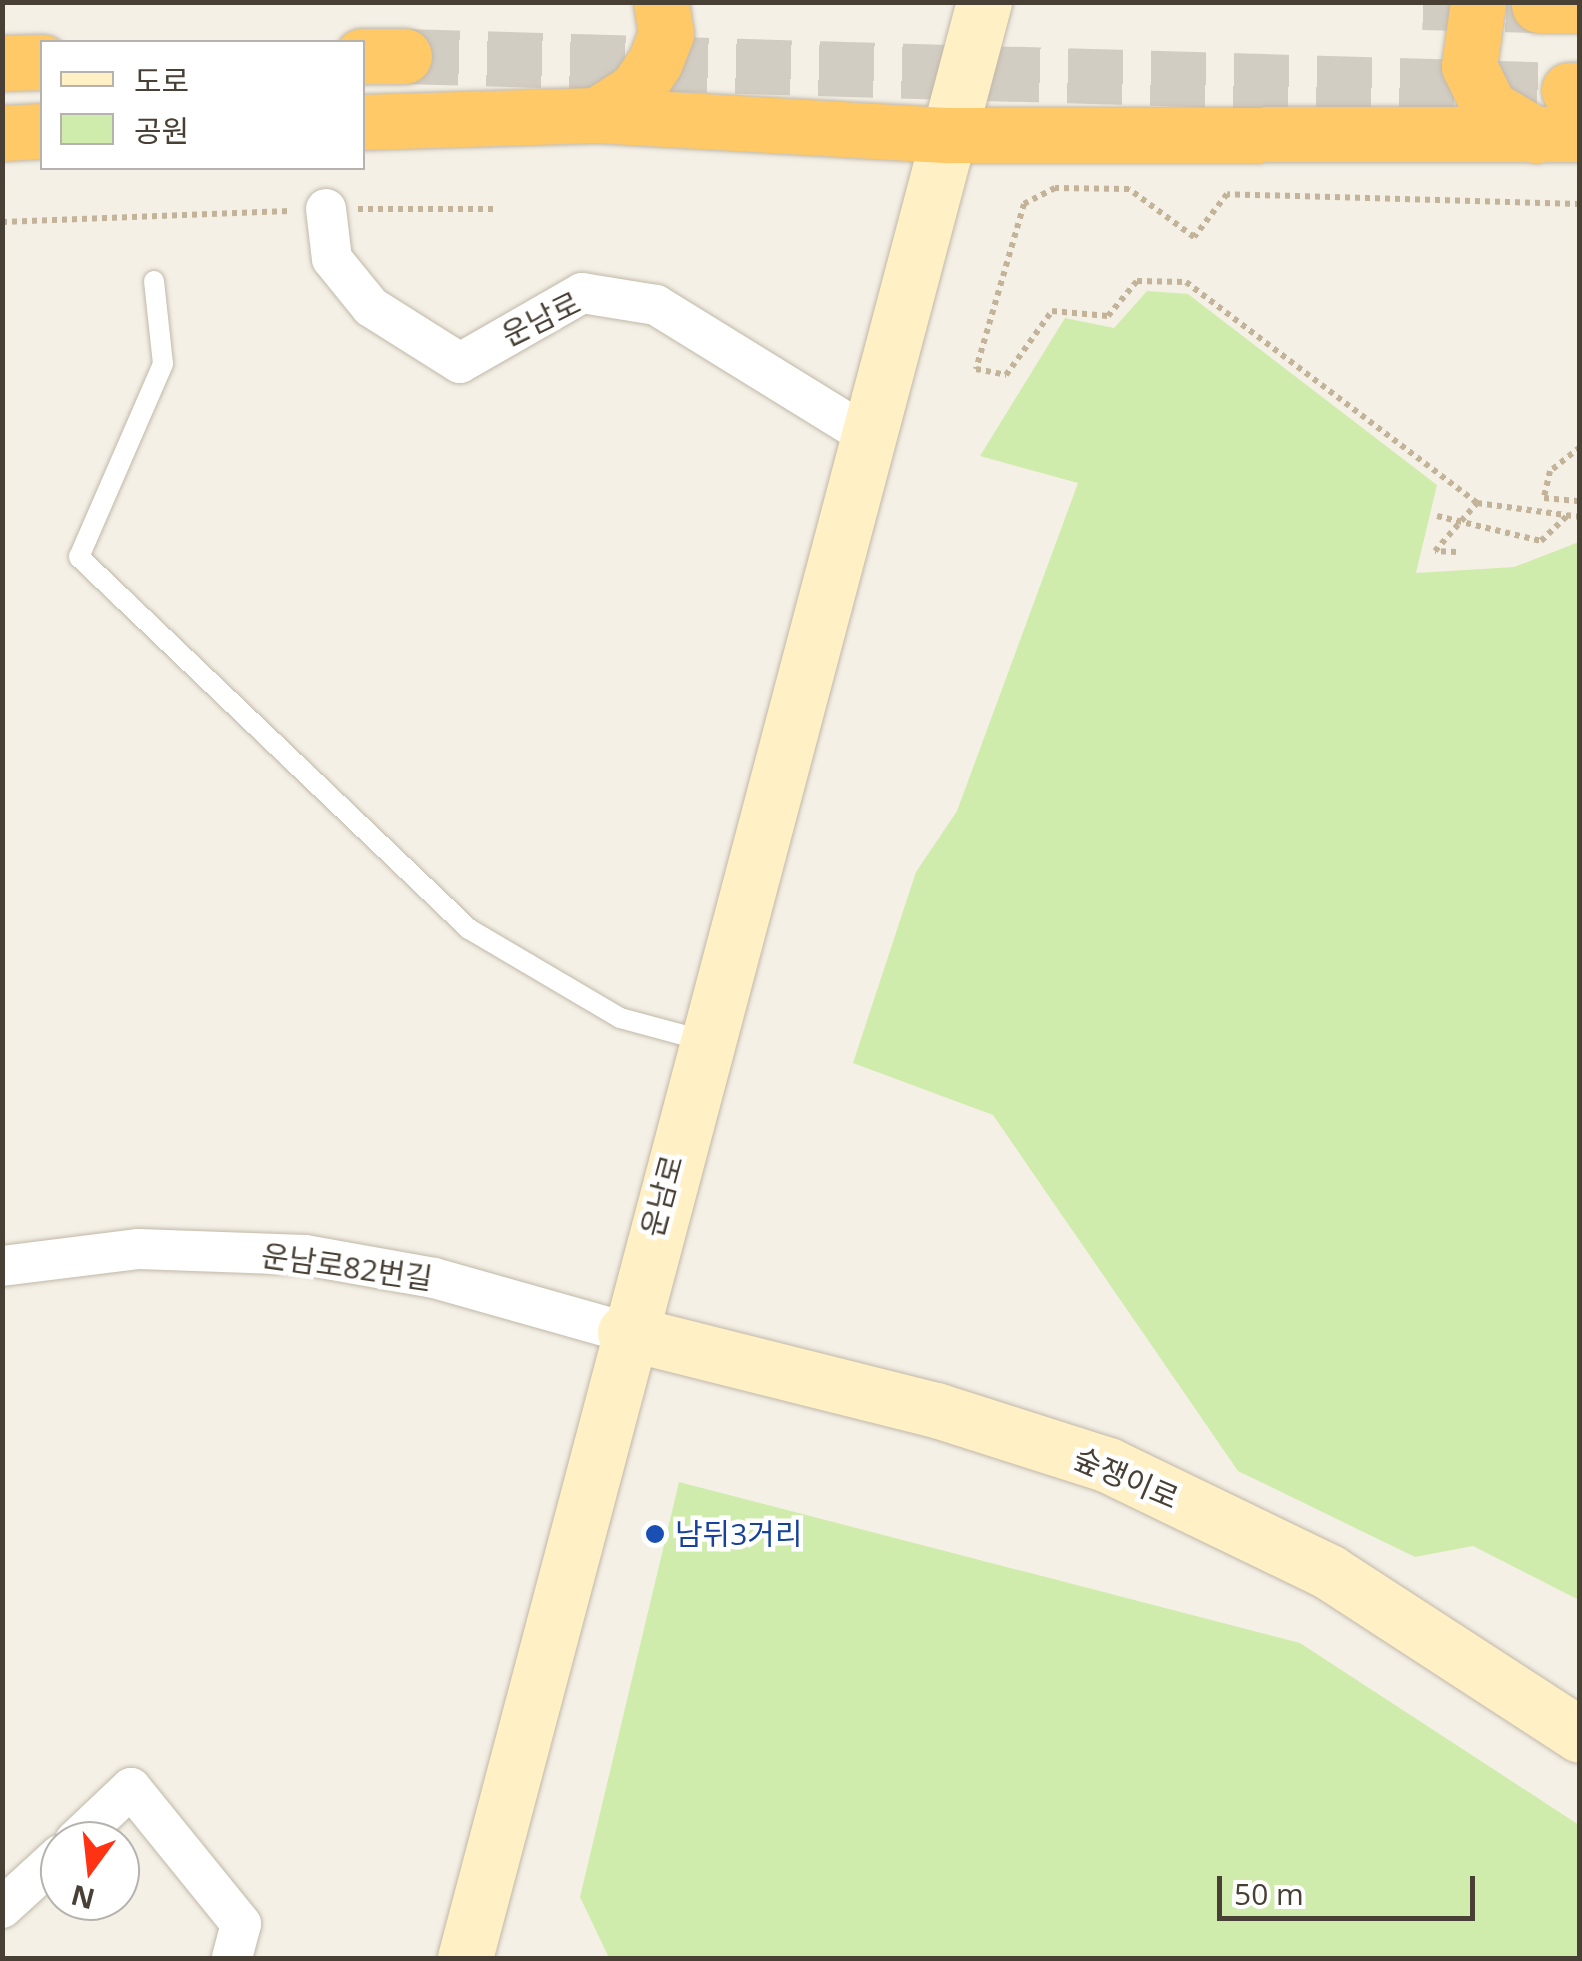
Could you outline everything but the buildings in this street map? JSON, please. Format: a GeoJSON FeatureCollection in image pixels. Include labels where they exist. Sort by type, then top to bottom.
{"type":"FeatureCollection","features":[{"type":"Feature","properties":{"kind":"highway"},"geometry":{"type":"LineString","coordinates":[[597,115],[636,90],[655,62],[666,34],[661,2]]}},
{"type":"Feature","properties":{"kind":"highway"},"geometry":{"type":"LineString","coordinates":[[1478,2],[1469,66],[1489,107],[1569,121]]}},
{"type":"Feature","properties":{"kind":"highway"},"geometry":{"type":"LineString","coordinates":[[2,63],[40,62]]}},
{"type":"Feature","properties":{"kind":"highway"},"geometry":{"type":"LineString","coordinates":[[365,122],[597,115],[949,135],[1569,121]]}},
{"type":"Feature","properties":{"kind":"highway"},"geometry":{"type":"LineString","coordinates":[[2,132],[40,132]]}},
{"type":"Feature","properties":{"kind":"street","name":"운남로"},"geometry":{"type":"LineString","coordinates":[[465,1958],[625,1332],[984,2]]}},
{"type":"Feature","properties":{"kind":"street","name":"운남로"},"geometry":{"type":"LineString","coordinates":[[326,209],[332,259],[371,307],[460,363],[582,293],[656,305],[868,436]]}},
{"type":"Feature","properties":{"kind":"street","name":"운남로82번길"},"geometry":{"type":"LineString","coordinates":[[2,1266],[140,1249],[305,1255],[434,1278],[625,1332]]}},
{"type":"Feature","properties":{"kind":"street","name":"숲쟁이로"},"geometry":{"type":"LineString","coordinates":[[625,1332],[936,1410],[1108,1465],[1329,1572],[1580,1735]]}},
{"type":"Feature","properties":{"kind":"street"},"geometry":{"type":"LineString","coordinates":[[97,1821],[132,1788],[241,1924],[232,1958]]}},
{"type":"Feature","properties":{"kind":"street"},"geometry":{"type":"LineString","coordinates":[[2,1908],[40,1873]]}},
{"type":"Feature","properties":{"kind":"lane"},"geometry":{"type":"LineString","coordinates":[[154,281],[163,364],[79,557],[469,929],[620,1018],[704,1041]]}},
{"type":"Feature","properties":{"kind":"path"},"geometry":{"type":"LineString","coordinates":[[1580,204],[1227,194],[1194,237],[1129,189],[1055,188],[1024,204],[976,369],[1006,375],[1052,311],[1108,316],[1136,281],[1186,282],[1477,503],[1580,518]]}},
{"type":"Feature","properties":{"kind":"path"},"geometry":{"type":"LineString","coordinates":[[2,222],[326,209],[494,209]]}},
{"type":"Feature","properties":{"kind":"path"},"geometry":{"type":"LineString","coordinates":[[1580,447],[1550,470],[1544,498],[1580,501]]}},
{"type":"Feature","properties":{"kind":"path"},"geometry":{"type":"LineString","coordinates":[[1456,552],[1435,551],[1477,503]]}},
{"type":"Feature","properties":{"kind":"path"},"geometry":{"type":"LineString","coordinates":[[1437,516],[1540,540],[1568,516]]}},
{"type":"Feature","properties":{"kind":"green space"},"geometry":{"type":"Polygon","coordinates":[[[1147,291],[1188,294],[1437,485],[1416,573],[1514,567],[1579,542],[1579,1600],[1473,1546],[1415,1557],[1238,1471],[993,1115],[853,1063],[916,872],[957,811],[1078,483],[980,456],[1065,318],[1114,328],[1147,291]]]}},
{"type":"Feature","properties":{"kind":"green space"},"geometry":{"type":"Polygon","coordinates":[[[679,1482],[1300,1643],[1579,1825],[1579,1958],[609,1958],[580,1897],[679,1482]]]}},
{"type":"Feature","properties":{"kind":"tunnel"},"geometry":{"type":"LineString","coordinates":[[1423,2],[1539,5]]}},
{"type":"Feature","properties":{"kind":"tunnel"},"geometry":{"type":"LineString","coordinates":[[404,56],[1569,90]]}},
{"type":"Feature","properties":{"kind":"place","name":"남뒤3거리"},"geometry":{"type":"Point","coordinates":[655,1534]}}]}
